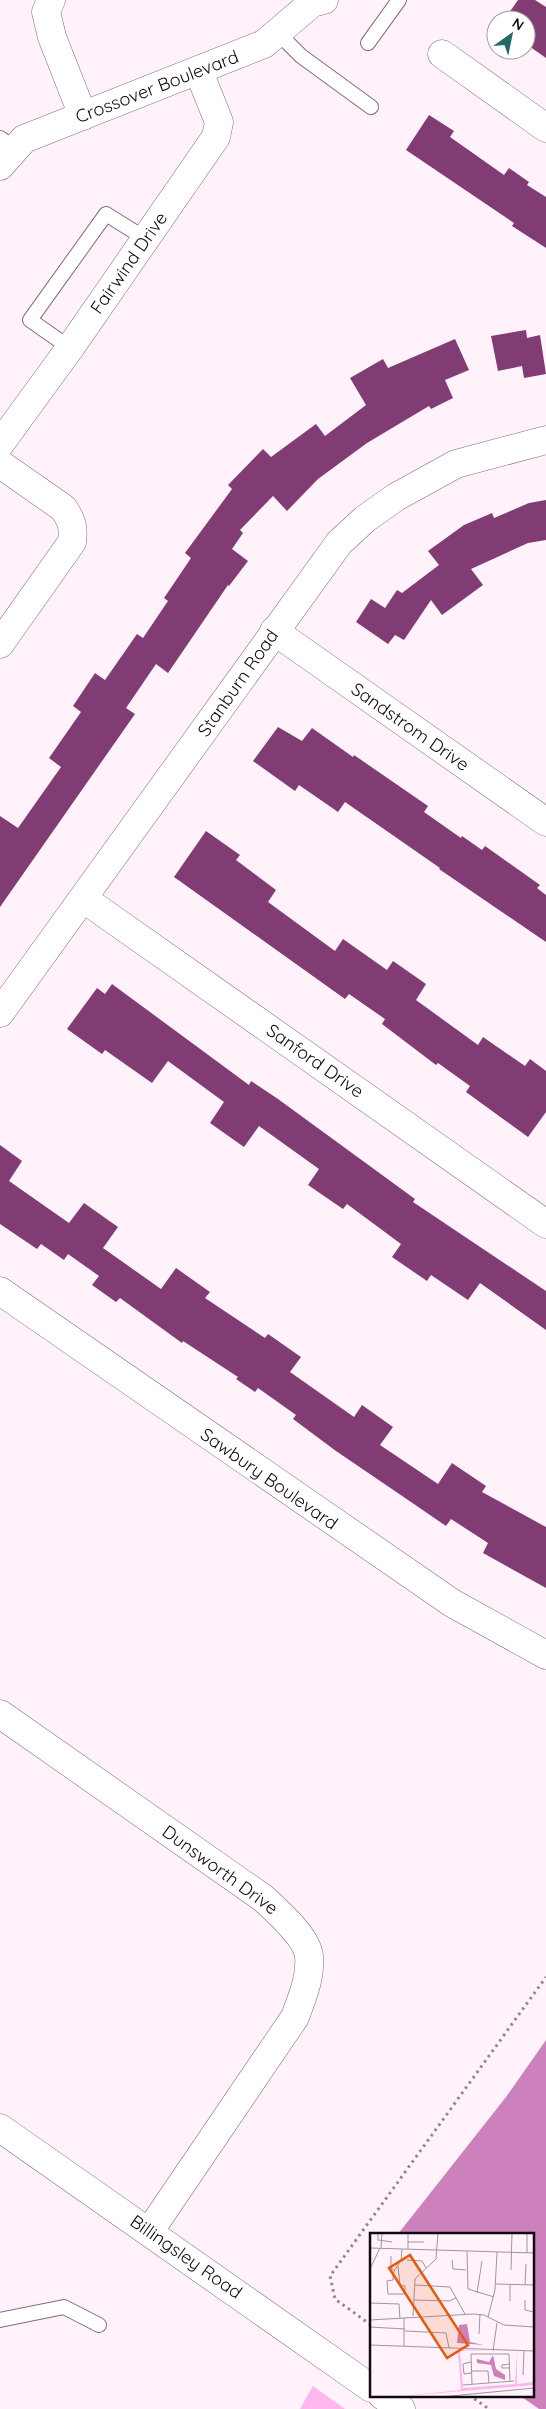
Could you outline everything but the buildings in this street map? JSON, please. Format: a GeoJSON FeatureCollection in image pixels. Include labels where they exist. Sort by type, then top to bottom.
{"type":"FeatureCollection","features":[{"type":"Feature","properties":{"kind":"street"},"geometry":{"type":"LineString","coordinates":[[51,0],[46,12],[52,37],[83,116]]}},
{"type":"Feature","properties":{"kind":"street","name":"Crossover Boulevard"},"geometry":{"type":"LineString","coordinates":[[5,151],[24,139],[199,72],[264,44],[314,1]]}},
{"type":"Feature","properties":{"kind":"street"},"geometry":{"type":"LineString","coordinates":[[442,54],[546,128]]}},
{"type":"Feature","properties":{"kind":"street","name":"Fairwind Drive"},"geometry":{"type":"LineString","coordinates":[[0,444],[70,348],[216,137],[219,122],[199,72]]}},
{"type":"Feature","properties":{"kind":"street","name":"Stanburn Road"},"geometry":{"type":"LineString","coordinates":[[0,1013],[339,543],[365,519],[396,498],[456,464],[546,440]]}},
{"type":"Feature","properties":{"kind":"street"},"geometry":{"type":"LineString","coordinates":[[0,464],[62,508],[70,518],[74,530],[72,542],[0,644]]}},
{"type":"Feature","properties":{"kind":"street","name":"Sandstrom Drive"},"geometry":{"type":"LineString","coordinates":[[274,631],[546,822]]}},
{"type":"Feature","properties":{"kind":"street","name":"Sanford Drive"},"geometry":{"type":"LineString","coordinates":[[84,899],[546,1224]]}},
{"type":"Feature","properties":{"kind":"street","name":"Sawbury Boulevard"},"geometry":{"type":"LineString","coordinates":[[0,1291],[444,1598],[546,1655]]}},
{"type":"Feature","properties":{"kind":"street","name":"Dunsworth Drive"},"geometry":{"type":"LineString","coordinates":[[0,1714],[262,1898],[290,1922],[309,1954],[306,1987],[295,2017],[149,2232]]}},
{"type":"Feature","properties":{"kind":"street","name":"Billingsley Road"},"geometry":{"type":"LineString","coordinates":[[0,2128],[370,2387]]}},
{"type":"Feature","properties":{"kind":"street"},"geometry":{"type":"LineString","coordinates":[[383,2396],[401,2409]]}},
{"type":"Feature","properties":{"kind":"lane"},"geometry":{"type":"LineString","coordinates":[[368,43],[399,0]]}},
{"type":"Feature","properties":{"kind":"lane"},"geometry":{"type":"LineString","coordinates":[[277,32],[301,56],[372,107]]}},
{"type":"Feature","properties":{"kind":"lane"},"geometry":{"type":"LineString","coordinates":[[70,348],[30,320],[106,214],[146,239]]}},
{"type":"Feature","properties":{"kind":"lane"},"geometry":{"type":"LineString","coordinates":[[0,2320],[64,2307],[99,2324]]}},
{"type":"Feature","properties":{"kind":"path"},"geometry":{"type":"LineString","coordinates":[[370,2324],[336,2299],[330,2276],[546,1977]]}},
{"type":"Feature","properties":{"kind":"path"},"geometry":{"type":"LineString","coordinates":[[470,2396],[488,2409]]}},
{"type":"Feature","properties":{"kind":"shaded area"},"geometry":{"type":"Polygon","coordinates":[[[546,2040],[546,2409],[539,2409],[520,2396],[534,2396],[534,2233],[399,2233],[506,2097],[546,2040]]]}},
{"type":"Feature","properties":{"kind":"shaded area"},"geometry":{"type":"Polygon","coordinates":[[[313,2386],[345,2409],[300,2409],[313,2386]]]}}]}
